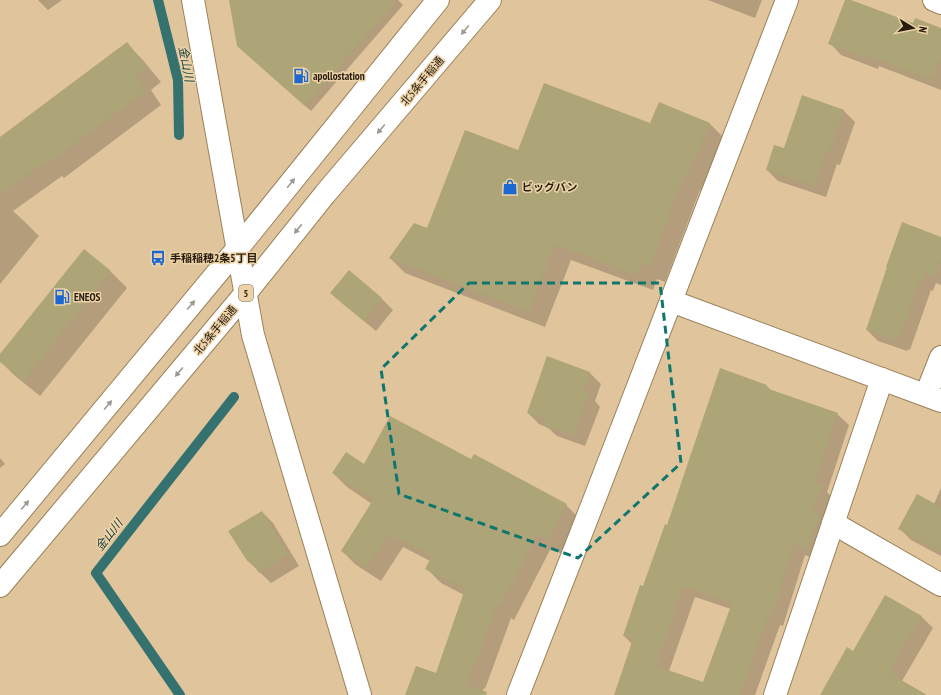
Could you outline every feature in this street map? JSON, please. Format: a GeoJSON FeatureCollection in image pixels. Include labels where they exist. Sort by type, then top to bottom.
{"type":"FeatureCollection","features":[{"type":"Feature","properties":{"kind":"main road"},"geometry":{"type":"LineString","coordinates":[[193,0],[255,343],[360,695]]}},
{"type":"Feature","properties":{"kind":"main road"},"geometry":{"type":"LineString","coordinates":[[0,536],[238,248],[438,0]]}},
{"type":"Feature","properties":{"kind":"main road","name":"北5条手稲通"},"geometry":{"type":"LineString","coordinates":[[0,586],[245,294],[325,194],[490,0]]}},
{"type":"Feature","properties":{"kind":"main road"},"geometry":{"type":"LineString","coordinates":[[518,695],[786,0]]}},
{"type":"Feature","properties":{"kind":"main road"},"geometry":{"type":"LineString","coordinates":[[934,0],[941,3]]}},
{"type":"Feature","properties":{"kind":"main road"},"geometry":{"type":"LineString","coordinates":[[671,301],[933,398],[941,357]]}},
{"type":"Feature","properties":{"kind":"main road"},"geometry":{"type":"LineString","coordinates":[[776,694],[882,379]]}},
{"type":"Feature","properties":{"kind":"main road"},"geometry":{"type":"LineString","coordinates":[[833,523],[941,585]]}},
{"type":"Feature","properties":{"kind":"highlighted area"},"geometry":{"type":"Polygon","coordinates":[[[469,283],[660,283],[681,463],[578,558],[399,494],[381,369],[469,283]]]}},
{"type":"Feature","properties":{"kind":"building","name":"apollostation"},"geometry":{"type":"Polygon","coordinates":[[[229,0],[397,0],[305,106],[237,46],[229,0]]]}},
{"type":"Feature","properties":{"kind":"building"},"geometry":{"type":"Polygon","coordinates":[[[845,0],[851,0],[913,23],[915,18],[941,28],[941,59],[933,80],[867,56],[866,58],[828,44],[845,0]]]}},
{"type":"Feature","properties":{"kind":"building"},"geometry":{"type":"Polygon","coordinates":[[[127,42],[147,67],[136,75],[147,90],[49,163],[47,161],[0,195],[0,137],[127,42]]]}},
{"type":"Feature","properties":{"kind":"building","name":"ビッグバン"},"geometry":{"type":"Polygon","coordinates":[[[544,83],[650,123],[659,102],[710,123],[688,176],[684,175],[650,267],[641,264],[637,275],[555,245],[529,312],[389,258],[414,223],[427,228],[465,130],[518,150],[544,83]]]}},
{"type":"Feature","properties":{"kind":"building"},"geometry":{"type":"Polygon","coordinates":[[[802,95],[844,110],[829,154],[826,153],[815,186],[766,170],[774,145],[784,148],[802,95]]]}},
{"type":"Feature","properties":{"kind":"building"},"geometry":{"type":"Polygon","coordinates":[[[902,222],[941,237],[941,260],[935,276],[925,272],[922,280],[920,279],[899,340],[896,338],[896,340],[866,330],[902,222]]]}},
{"type":"Feature","properties":{"kind":"building"},"geometry":{"type":"Polygon","coordinates":[[[84,249],[111,271],[24,381],[0,362],[0,354],[84,249]]]}},
{"type":"Feature","properties":{"kind":"building"},"geometry":{"type":"Polygon","coordinates":[[[349,270],[382,298],[364,321],[330,293],[349,270]]]}},
{"type":"Feature","properties":{"kind":"building"},"geometry":{"type":"Polygon","coordinates":[[[547,356],[590,372],[583,392],[589,394],[574,436],[544,425],[546,420],[527,413],[547,356]]]}},
{"type":"Feature","properties":{"kind":"building"},"geometry":{"type":"Polygon","coordinates":[[[720,368],[767,385],[766,388],[838,413],[815,483],[822,485],[813,511],[820,514],[807,549],[794,544],[772,615],[769,614],[740,695],[614,695],[633,639],[623,636],[640,585],[643,586],[665,524],[667,525],[720,368]],[[683,586],[656,666],[703,682],[732,603],[683,586]]]}},
{"type":"Feature","properties":{"kind":"building"},"geometry":{"type":"Polygon","coordinates":[[[390,416],[471,459],[474,454],[567,504],[548,540],[537,535],[500,607],[497,605],[466,685],[487,692],[486,695],[405,695],[416,666],[436,673],[465,589],[425,569],[432,556],[388,534],[366,568],[341,551],[373,500],[332,473],[346,452],[364,464],[390,416]]]}},
{"type":"Feature","properties":{"kind":"building"},"geometry":{"type":"Polygon","coordinates":[[[917,494],[941,507],[941,552],[898,529],[917,494]]]}},
{"type":"Feature","properties":{"kind":"building"},"geometry":{"type":"Polygon","coordinates":[[[262,511],[288,554],[259,573],[251,560],[248,562],[228,531],[262,511]]]}},
{"type":"Feature","properties":{"kind":"building"},"geometry":{"type":"Polygon","coordinates":[[[885,595],[922,616],[890,671],[897,676],[896,677],[927,695],[820,695],[847,647],[853,651],[885,595]]]}},
{"type":"Feature","properties":{"kind":"waterway","name":"金山川"},"geometry":{"type":"LineString","coordinates":[[158,0],[178,80],[179,135]]}},
{"type":"Feature","properties":{"kind":"waterway","name":"金山川"},"geometry":{"type":"LineString","coordinates":[[180,695],[96,573],[234,397]]}},
{"type":"Feature","properties":{"kind":"place","name":"apollostation"},"geometry":{"type":"Point","coordinates":[301,76]}},
{"type":"Feature","properties":{"kind":"place","name":"ビッグバン"},"geometry":{"type":"Point","coordinates":[510,187]}},
{"type":"Feature","properties":{"kind":"place","name":"手稲稲穂2条5丁目"},"geometry":{"type":"Point","coordinates":[158,258]}},
{"type":"Feature","properties":{"kind":"place","name":"ENEOS"},"geometry":{"type":"Point","coordinates":[62,297]}}]}
